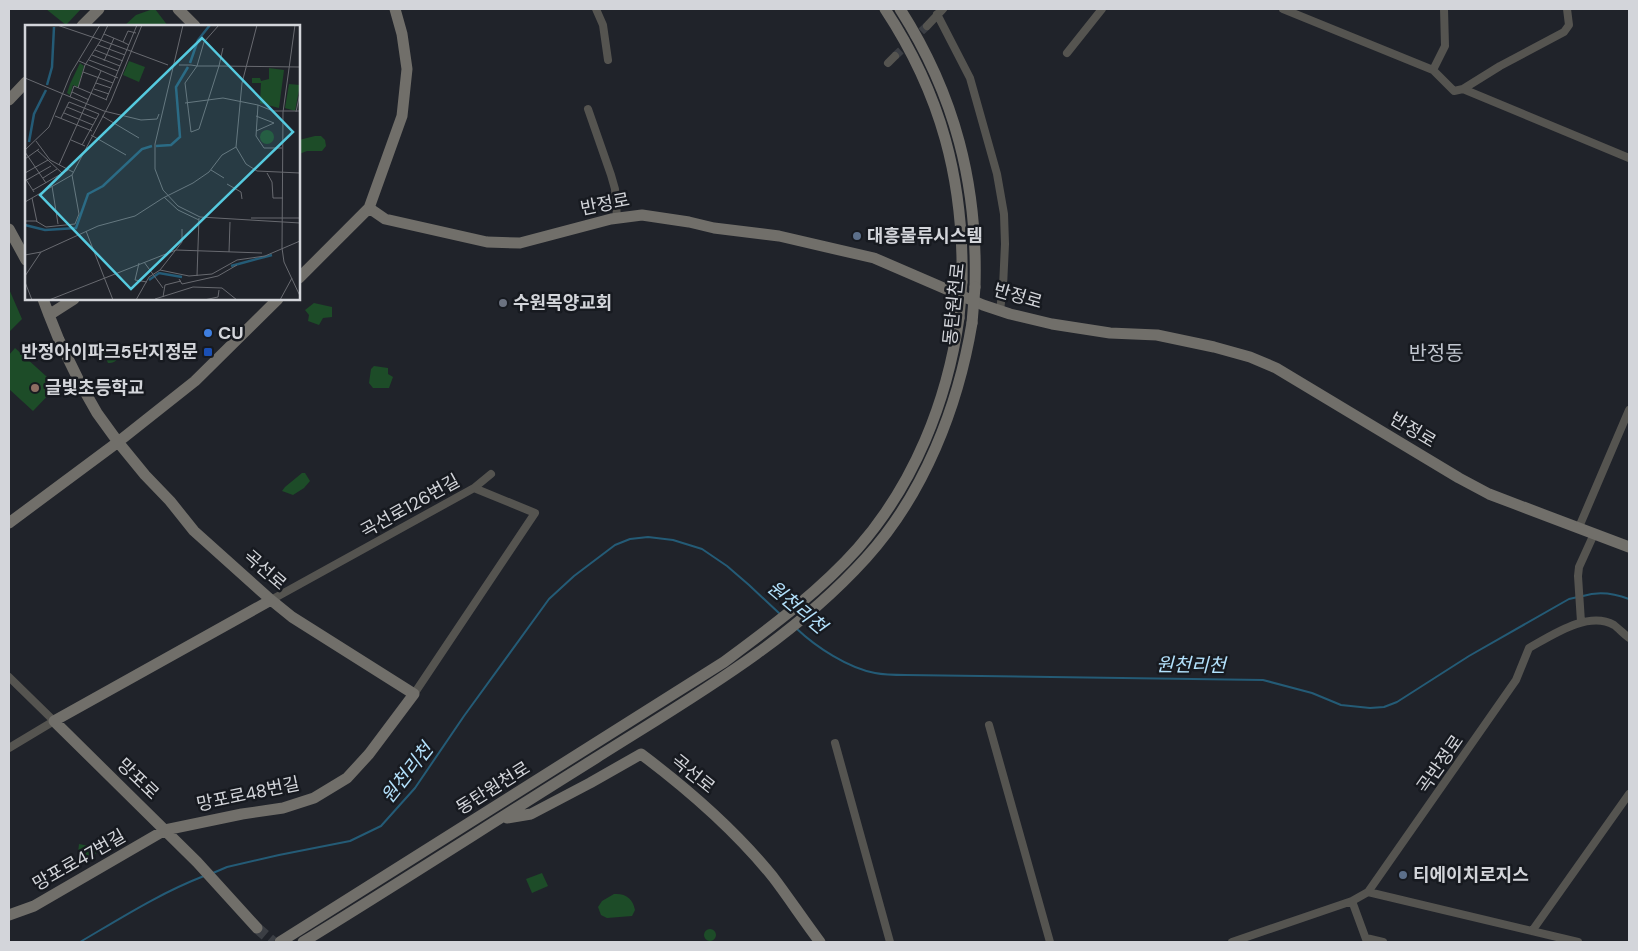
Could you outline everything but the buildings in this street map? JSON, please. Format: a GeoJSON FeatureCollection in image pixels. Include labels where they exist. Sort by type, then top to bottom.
{"type":"FeatureCollection","features":[{"type":"Feature","properties":{"kind":"street"},"geometry":{"type":"LineString","coordinates":[[83,25],[99,9]]}},
{"type":"Feature","properties":{"kind":"street"},"geometry":{"type":"LineString","coordinates":[[178,9],[194,25]]}},
{"type":"Feature","properties":{"kind":"street"},"geometry":{"type":"LineString","coordinates":[[300,277],[369,208],[402,116],[408,69],[402,34],[395,9]]}},
{"type":"Feature","properties":{"kind":"street"},"geometry":{"type":"LineString","coordinates":[[596,9],[603,25],[608,60]]}},
{"type":"Feature","properties":{"kind":"street","name":"동탄원천로"},"geometry":{"type":"LineString","coordinates":[[280,942],[724,662],[774,626],[833,574],[858,548],[879,521],[912,468],[937,409],[949,372],[959,318],[962,282],[960,218],[957,192],[947,145],[924,78],[885,9]]}},
{"type":"Feature","properties":{"kind":"street","name":"동탄원천로"},"geometry":{"type":"LineString","coordinates":[[304,942],[734,670],[783,634],[842,583],[889,530],[932,455],[960,382],[972,323],[976,254],[972,195],[962,147],[950,109],[928,57],[900,9]]}},
{"type":"Feature","properties":{"kind":"street"},"geometry":{"type":"LineString","coordinates":[[1068,53],[1102,9]]}},
{"type":"Feature","properties":{"kind":"street"},"geometry":{"type":"LineString","coordinates":[[1282,9],[1433,70],[1454,91],[1463,89],[1500,66],[1564,32],[1568,25],[1567,9]]}},
{"type":"Feature","properties":{"kind":"street"},"geometry":{"type":"LineString","coordinates":[[1433,70],[1444,46],[1444,9]]}},
{"type":"Feature","properties":{"kind":"street"},"geometry":{"type":"LineString","coordinates":[[927,26],[940,11],[970,78],[997,174],[1004,214],[1005,244],[1000,310]]}},
{"type":"Feature","properties":{"kind":"street"},"geometry":{"type":"LineString","coordinates":[[888,63],[895,56]]}},
{"type":"Feature","properties":{"kind":"street"},"geometry":{"type":"LineString","coordinates":[[9,100],[25,83]]}},
{"type":"Feature","properties":{"kind":"street"},"geometry":{"type":"LineString","coordinates":[[1463,89],[1629,158]]}},
{"type":"Feature","properties":{"kind":"street"},"geometry":{"type":"LineString","coordinates":[[588,109],[615,189],[617,218]]}},
{"type":"Feature","properties":{"kind":"street","name":"반정로"},"geometry":{"type":"LineString","coordinates":[[369,208],[385,220],[487,242],[520,243],[617,218],[642,216],[779,236],[874,258],[983,305],[1010,314],[1052,324],[1110,333],[1157,335],[1250,356],[1276,368],[1481,490],[1629,547]]}},
{"type":"Feature","properties":{"kind":"street"},"geometry":{"type":"LineString","coordinates":[[9,229],[25,258]]}},
{"type":"Feature","properties":{"kind":"street","name":"곡선로"},"geometry":{"type":"LineString","coordinates":[[43,300],[59,340],[97,413],[145,475],[194,531],[292,617],[414,694]]}},
{"type":"Feature","properties":{"kind":"street"},"geometry":{"type":"LineString","coordinates":[[49,315],[72,300]]}},
{"type":"Feature","properties":{"kind":"street"},"geometry":{"type":"LineString","coordinates":[[9,524],[195,381],[277,300]]}},
{"type":"Feature","properties":{"kind":"street"},"geometry":{"type":"LineString","coordinates":[[1579,527],[1629,410]]}},
{"type":"Feature","properties":{"kind":"street"},"geometry":{"type":"LineString","coordinates":[[474,488],[491,474]]}},
{"type":"Feature","properties":{"kind":"street","name":"곡선로126번길"},"geometry":{"type":"LineString","coordinates":[[271,600],[474,488],[535,513],[414,694]]}},
{"type":"Feature","properties":{"kind":"street"},"geometry":{"type":"LineString","coordinates":[[1594,534],[1579,567],[1581,618],[1614,625],[1629,638]]}},
{"type":"Feature","properties":{"kind":"street"},"geometry":{"type":"LineString","coordinates":[[9,748],[271,600]]}},
{"type":"Feature","properties":{"kind":"street","name":"곡반정로"},"geometry":{"type":"LineString","coordinates":[[1232,942],[1352,901],[1368,892],[1516,680],[1528,648],[1581,618]]}},
{"type":"Feature","properties":{"kind":"street"},"geometry":{"type":"LineString","coordinates":[[9,677],[54,721]]}},
{"type":"Feature","properties":{"kind":"street","name":"망포로48번길"},"geometry":{"type":"LineString","coordinates":[[164,830],[242,814],[283,808],[314,798],[347,778],[369,754],[414,694]]}},
{"type":"Feature","properties":{"kind":"street","name":"망포로"},"geometry":{"type":"LineString","coordinates":[[54,721],[197,862],[257,928]]}},
{"type":"Feature","properties":{"kind":"street"},"geometry":{"type":"LineString","coordinates":[[988,725],[1050,942]]}},
{"type":"Feature","properties":{"kind":"street"},"geometry":{"type":"LineString","coordinates":[[834,743],[890,942]]}},
{"type":"Feature","properties":{"kind":"street","name":"곡선로"},"geometry":{"type":"LineString","coordinates":[[501,819],[532,814],[590,784],[641,754],[689,791],[731,830],[772,876],[820,942]]}},
{"type":"Feature","properties":{"kind":"street"},"geometry":{"type":"LineString","coordinates":[[1532,931],[1629,794]]}},
{"type":"Feature","properties":{"kind":"street","name":"망포로47번길"},"geometry":{"type":"LineString","coordinates":[[9,915],[34,906],[164,830]]}},
{"type":"Feature","properties":{"kind":"street"},"geometry":{"type":"LineString","coordinates":[[1368,892],[1578,942]]}},
{"type":"Feature","properties":{"kind":"street"},"geometry":{"type":"LineString","coordinates":[[1352,901],[1366,940],[1383,942]]}},
{"type":"Feature","properties":{"kind":"street"},"geometry":{"type":"LineString","coordinates":[[273,942],[316,919]]}},
{"type":"Feature","properties":{"kind":"green space"},"geometry":{"type":"Polygon","coordinates":[[[46,9],[81,9],[66,25],[46,9]]]}},
{"type":"Feature","properties":{"kind":"green space"},"geometry":{"type":"Polygon","coordinates":[[[155,9],[167,25],[125,25],[136,15],[155,9]]]}},
{"type":"Feature","properties":{"kind":"green space"},"geometry":{"type":"Polygon","coordinates":[[[321,136],[325,140],[326,146],[322,151],[307,151],[300,154],[300,140],[321,136]]]}},
{"type":"Feature","properties":{"kind":"green space"},"geometry":{"type":"Polygon","coordinates":[[[9,289],[22,319],[9,332],[9,289]]]}},
{"type":"Feature","properties":{"kind":"green space"},"geometry":{"type":"Polygon","coordinates":[[[314,303],[332,307],[332,317],[323,318],[319,325],[308,321],[309,315],[305,310],[314,303]]]}},
{"type":"Feature","properties":{"kind":"green space"},"geometry":{"type":"Polygon","coordinates":[[[103,345],[122,350],[117,360],[108,363],[101,347],[103,345]]]}},
{"type":"Feature","properties":{"kind":"green space"},"geometry":{"type":"Polygon","coordinates":[[[15,348],[57,386],[33,411],[9,389],[9,355],[15,348]]]}},
{"type":"Feature","properties":{"kind":"green space"},"geometry":{"type":"Polygon","coordinates":[[[374,366],[388,368],[388,374],[393,377],[389,388],[373,388],[369,383],[371,369],[374,366]]]}},
{"type":"Feature","properties":{"kind":"green space"},"geometry":{"type":"Polygon","coordinates":[[[302,473],[305,473],[310,481],[304,488],[293,495],[282,491],[285,487],[302,473]]]}},
{"type":"Feature","properties":{"kind":"green space"},"geometry":{"type":"Polygon","coordinates":[[[79,844],[94,847],[98,851],[91,858],[82,859],[78,853],[79,844]]]}},
{"type":"Feature","properties":{"kind":"green space"},"geometry":{"type":"Polygon","coordinates":[[[542,873],[548,886],[532,893],[526,879],[542,873]]]}},
{"type":"Feature","properties":{"kind":"green space"},"geometry":{"type":"Polygon","coordinates":[[[614,894],[625,896],[631,900],[635,910],[632,916],[607,918],[601,915],[598,907],[602,901],[614,894]]]}},
{"type":"Feature","properties":{"kind":"green space"},"geometry":{"type":"Polygon","coordinates":[[[710,929],[716,935],[710,941],[704,935],[710,929]]]}},
{"type":"Feature","properties":{"kind":"waterway","name":"원천리천"},"geometry":{"type":"LineString","coordinates":[[213,873],[227,867],[350,841],[381,826],[415,788],[464,716],[549,599],[574,576],[615,545],[630,539],[648,537],[673,540],[702,549],[727,566],[780,614]]}},
{"type":"Feature","properties":{"kind":"waterway","name":"원천리천"},"geometry":{"type":"LineString","coordinates":[[1583,596],[1606,593],[1629,599]]}},
{"type":"Feature","properties":{"kind":"waterway","name":"원천리천"},"geometry":{"type":"LineString","coordinates":[[797,629],[813,643],[843,662],[879,674],[1263,680],[1312,693],[1341,705],[1370,708],[1384,707],[1397,702],[1469,656],[1569,599],[1578,597]]}},
{"type":"Feature","properties":{"kind":"waterway","name":"원천리천"},"geometry":{"type":"LineString","coordinates":[[80,942],[156,898],[204,876]]}},
{"type":"Feature","properties":{"kind":"tunnel"},"geometry":{"type":"LineString","coordinates":[[895,56],[927,26]]}},
{"type":"Feature","properties":{"kind":"tunnel"},"geometry":{"type":"LineString","coordinates":[[257,928],[273,942]]}},
{"type":"Feature","properties":{"kind":"place","name":"대흥물류시스템"},"geometry":{"type":"Point","coordinates":[857,236]}},
{"type":"Feature","properties":{"kind":"place","name":"수원목양교회"},"geometry":{"type":"Point","coordinates":[503,303]}},
{"type":"Feature","properties":{"kind":"place","name":"CU"},"geometry":{"type":"Point","coordinates":[208,333]}},
{"type":"Feature","properties":{"kind":"place","name":"반정아이파크5단지정문"},"geometry":{"type":"Point","coordinates":[208,352]}},
{"type":"Feature","properties":{"kind":"place","name":"글빛초등학교"},"geometry":{"type":"Point","coordinates":[35,388]}},
{"type":"Feature","properties":{"kind":"place","name":"티에이치로지스"},"geometry":{"type":"Point","coordinates":[1403,875]}},
{"type":"Feature","properties":{"kind":"district","name":"반정동"},"geometry":{"type":"Point","coordinates":[1436,353]}}]}
